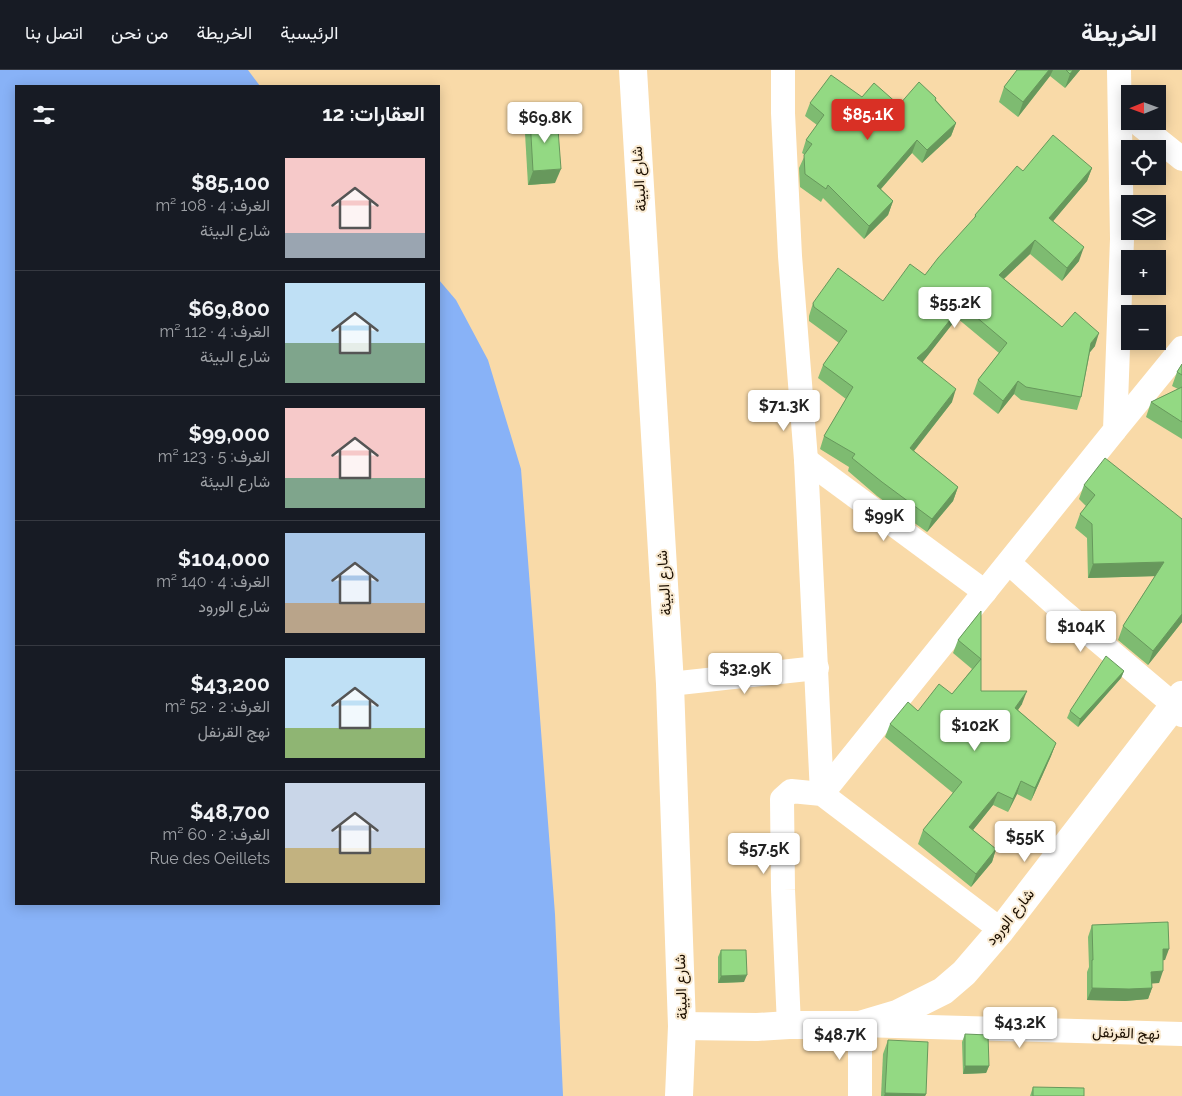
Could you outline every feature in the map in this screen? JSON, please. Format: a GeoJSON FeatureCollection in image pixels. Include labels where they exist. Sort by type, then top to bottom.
{"type":"FeatureCollection","features":[{"type":"Feature","properties":{"kind":"main road","name":"شارع البيئة"},"geometry":{"type":"LineString","coordinates":[[633,70],[670,684],[682,1026],[679,1096]]}},
{"type":"Feature","properties":{"kind":"main road","name":"شارع الورود"},"geometry":{"type":"LineString","coordinates":[[682,1026],[860,1025],[897,1014],[943,991],[964,973],[1001,930],[1179,705]]}},
{"type":"Feature","properties":{"kind":"street"},"geometry":{"type":"LineString","coordinates":[[783,70],[783,113],[790,256],[806,460],[822,794]]}},
{"type":"Feature","properties":{"kind":"street"},"geometry":{"type":"LineString","coordinates":[[1118,70],[1121,85]]}},
{"type":"Feature","properties":{"kind":"street"},"geometry":{"type":"LineString","coordinates":[[1116,430],[1127,130]]}},
{"type":"Feature","properties":{"kind":"street"},"geometry":{"type":"LineString","coordinates":[[1146,130],[1182,159]]}},
{"type":"Feature","properties":{"kind":"street"},"geometry":{"type":"LineString","coordinates":[[822,794],[1182,348]]}},
{"type":"Feature","properties":{"kind":"street"},"geometry":{"type":"LineString","coordinates":[[806,460],[986,592]]}},
{"type":"Feature","properties":{"kind":"street"},"geometry":{"type":"LineString","coordinates":[[1009,563],[1059,608],[1179,705]]}},
{"type":"Feature","properties":{"kind":"street"},"geometry":{"type":"LineString","coordinates":[[670,684],[816,668]]}},
{"type":"Feature","properties":{"kind":"street"},"geometry":{"type":"LineString","coordinates":[[789,1025],[783,890],[782,799],[791,791],[822,794],[1001,930]]}},
{"type":"Feature","properties":{"kind":"street"},"geometry":{"type":"LineString","coordinates":[[860,1025],[860,1096]]}},
{"type":"Feature","properties":{"kind":"street","name":"نهج القرنفل"},"geometry":{"type":"LineString","coordinates":[[860,1025],[1182,1034]]}},
{"type":"Feature","properties":{"kind":"water"},"geometry":{"type":"Polygon","coordinates":[[[0,70],[248,70],[259,85],[15,85],[15,905],[440,905],[440,281],[456,300],[488,360],[521,469],[555,914],[563,1096],[0,1096],[0,70]]]}},
{"type":"Feature","properties":{"kind":"building"},"geometry":{"type":"Polygon","coordinates":[[[1017,70],[1049,70],[1023,102],[1004,87],[1017,70]]]}},
{"type":"Feature","properties":{"kind":"building"},"geometry":{"type":"Polygon","coordinates":[[[831,75],[862,97],[874,83],[899,105],[919,82],[936,98],[935,100],[956,123],[927,150],[917,140],[877,186],[893,201],[869,226],[828,185],[826,189],[805,174],[804,155],[812,144],[806,140],[824,115],[810,103],[831,75]]]}},
{"type":"Feature","properties":{"kind":"building"},"geometry":{"type":"Polygon","coordinates":[[[557,116],[561,169],[533,171],[530,118],[557,116]]]}},
{"type":"Feature","properties":{"kind":"building"},"geometry":{"type":"Polygon","coordinates":[[[1053,135],[1092,168],[1049,218],[1084,247],[1067,268],[1035,240],[999,275],[1062,327],[1075,312],[1099,333],[1091,343],[1081,397],[1026,387],[1018,381],[1003,401],[978,380],[1007,343],[962,305],[927,349],[917,358],[956,389],[910,448],[958,487],[932,519],[852,458],[855,454],[824,436],[853,387],[823,365],[847,331],[814,307],[813,303],[838,268],[883,301],[910,264],[925,275],[1017,166],[1023,171],[1053,135]]]}},
{"type":"Feature","properties":{"kind":"building"},"geometry":{"type":"Polygon","coordinates":[[[1182,364],[1182,375],[1177,372],[1182,364]]]}},
{"type":"Feature","properties":{"kind":"building"},"geometry":{"type":"Polygon","coordinates":[[[1182,387],[1182,422],[1151,402],[1182,387]]]}},
{"type":"Feature","properties":{"kind":"building"},"geometry":{"type":"Polygon","coordinates":[[[1105,458],[1182,519],[1182,614],[1153,651],[1123,626],[1164,562],[1093,564],[1092,524],[1080,514],[1095,495],[1084,485],[1105,458]]]}},
{"type":"Feature","properties":{"kind":"building"},"geometry":{"type":"Polygon","coordinates":[[[981,611],[981,659],[958,640],[981,611]]]}},
{"type":"Feature","properties":{"kind":"building"},"geometry":{"type":"Polygon","coordinates":[[[1106,656],[1124,671],[1080,719],[1070,711],[1106,656]]]}},
{"type":"Feature","properties":{"kind":"building"},"geometry":{"type":"Polygon","coordinates":[[[981,659],[981,691],[1027,691],[1015,708],[1056,743],[1035,788],[1021,781],[1013,799],[998,792],[969,827],[996,849],[976,874],[923,830],[962,782],[890,724],[908,702],[918,711],[939,684],[952,694],[981,659]]]}},
{"type":"Feature","properties":{"kind":"building"},"geometry":{"type":"Polygon","coordinates":[[[1168,922],[1169,949],[1163,949],[1163,971],[1151,972],[1152,988],[1092,988],[1092,925],[1168,922]]]}},
{"type":"Feature","properties":{"kind":"building"},"geometry":{"type":"Polygon","coordinates":[[[721,950],[746,950],[747,975],[721,976],[721,950]]]}},
{"type":"Feature","properties":{"kind":"building"},"geometry":{"type":"Polygon","coordinates":[[[965,1034],[988,1035],[989,1066],[965,1066],[965,1034]]]}},
{"type":"Feature","properties":{"kind":"building"},"geometry":{"type":"Polygon","coordinates":[[[888,1040],[928,1042],[926,1094],[885,1093],[888,1040]]]}},
{"type":"Feature","properties":{"kind":"building"},"geometry":{"type":"Polygon","coordinates":[[[1033,1087],[1084,1088],[1084,1096],[1033,1096],[1033,1087]]]}}]}
